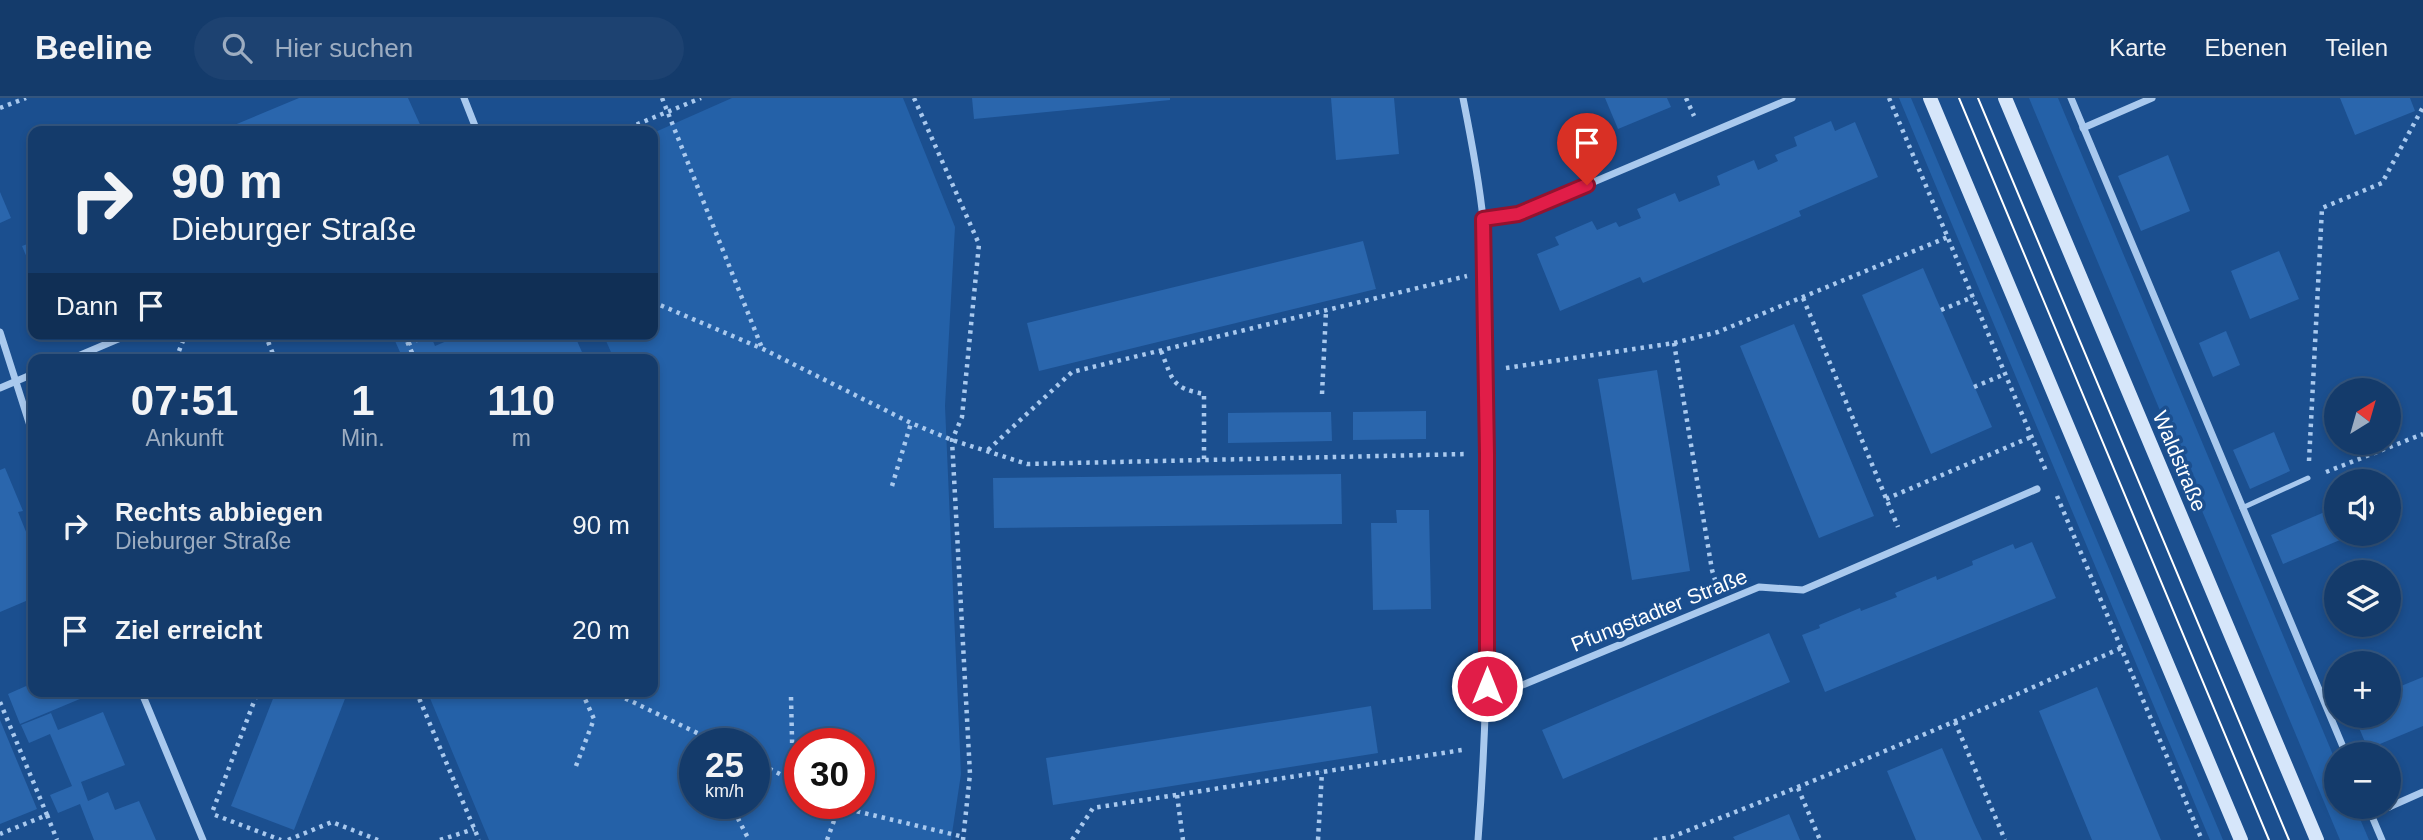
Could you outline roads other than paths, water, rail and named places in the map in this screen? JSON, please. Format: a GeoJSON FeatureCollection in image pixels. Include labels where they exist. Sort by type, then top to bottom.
{"type":"FeatureCollection","features":[{"type":"Feature","properties":{"kind":"main road"},"geometry":{"type":"LineString","coordinates":[[1930,98],[2241,840]]}},
{"type":"Feature","properties":{"kind":"main road","name":"Waldstraße"},"geometry":{"type":"LineString","coordinates":[[2005,98],[2317,840]]}},
{"type":"Feature","properties":{"kind":"street"},"geometry":{"type":"LineString","coordinates":[[464,98],[475,126]]}},
{"type":"Feature","properties":{"kind":"street"},"geometry":{"type":"LineString","coordinates":[[1463,98],[1483,219],[1487,686],[1486,746],[1478,840]]}},
{"type":"Feature","properties":{"kind":"street"},"geometry":{"type":"LineString","coordinates":[[1483,219],[1518,214],[1792,98]]}},
{"type":"Feature","properties":{"kind":"street","name":"Waldstraße"},"geometry":{"type":"LineString","coordinates":[[2071,98],[2341,742]]}},
{"type":"Feature","properties":{"kind":"street"},"geometry":{"type":"LineString","coordinates":[[2083,128],[2152,98]]}},
{"type":"Feature","properties":{"kind":"street"},"geometry":{"type":"LineString","coordinates":[[0,332],[28,419]]}},
{"type":"Feature","properties":{"kind":"street"},"geometry":{"type":"LineString","coordinates":[[83,354],[116,340]]}},
{"type":"Feature","properties":{"kind":"street"},"geometry":{"type":"LineString","coordinates":[[0,388],[28,376]]}},
{"type":"Feature","properties":{"kind":"street","name":"Pfungstadter Straße"},"geometry":{"type":"LineString","coordinates":[[1487,686],[1520,686],[1721,600],[1759,587],[1803,590],[2037,489]]}},
{"type":"Feature","properties":{"kind":"street"},"geometry":{"type":"LineString","coordinates":[[143,697],[203,840]]}},
{"type":"Feature","properties":{"kind":"street"},"geometry":{"type":"LineString","coordinates":[[2401,802],[2423,792]]}},
{"type":"Feature","properties":{"kind":"street"},"geometry":{"type":"LineString","coordinates":[[2373,819],[2382,840]]}},
{"type":"Feature","properties":{"kind":"lane"},"geometry":{"type":"LineString","coordinates":[[2242,508],[2308,478]]}},
{"type":"Feature","properties":{"kind":"tram line"},"geometry":{"type":"LineString","coordinates":[[1959,98],[2269,840]]}},
{"type":"Feature","properties":{"kind":"tram line"},"geometry":{"type":"LineString","coordinates":[[1978,98],[2289,840]]}}]}
